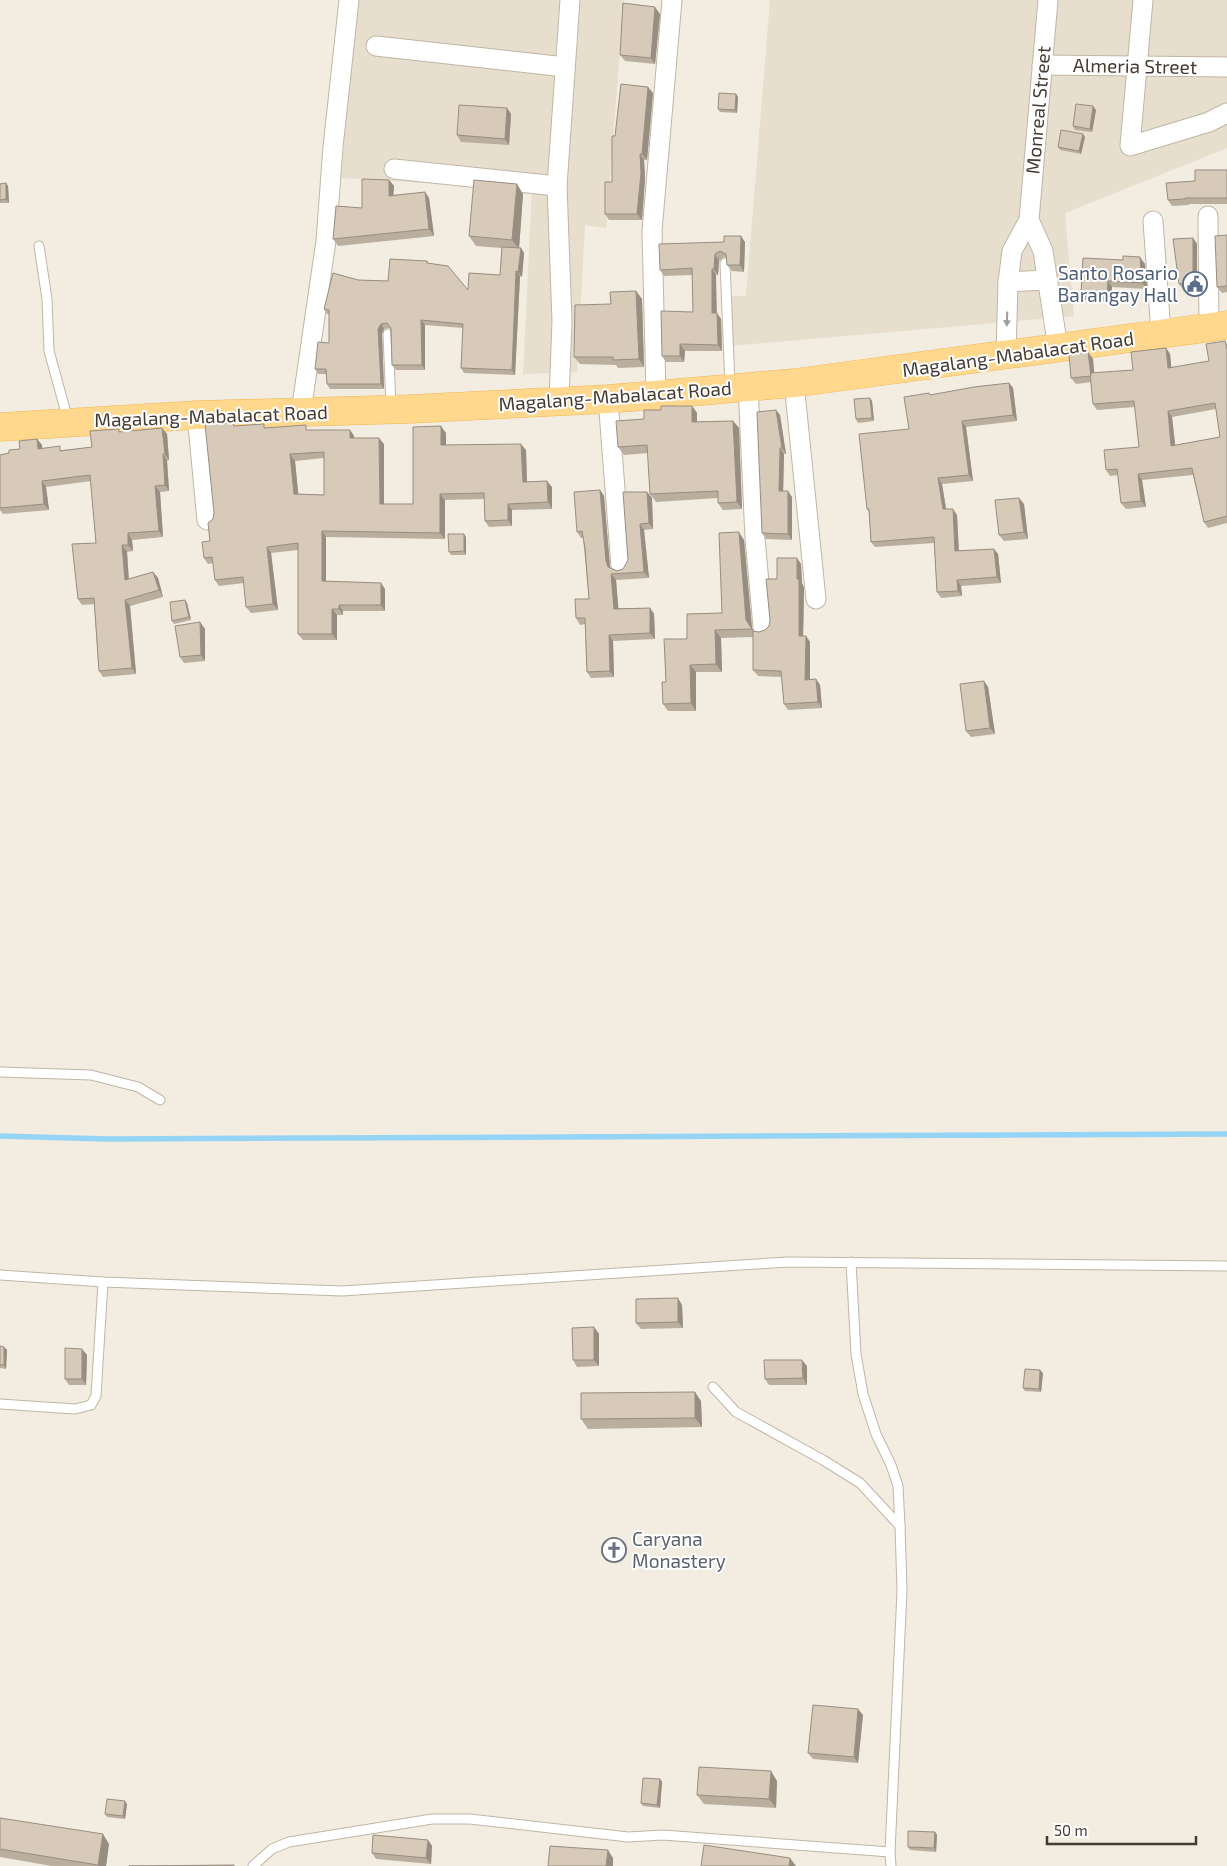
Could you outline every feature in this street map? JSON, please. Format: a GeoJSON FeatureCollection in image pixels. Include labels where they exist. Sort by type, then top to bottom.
{"type":"FeatureCollection","features":[{"type":"Feature","properties":{"kind":"main road","name":"Magalang-Mabalacat Road"},"geometry":{"type":"LineString","coordinates":[[0,427],[197,415],[391,410],[608,399],[794,383],[1218,326]]}},
{"type":"Feature","properties":{"kind":"street"},"geometry":{"type":"LineString","coordinates":[[301,412],[326,241],[333,147],[349,0]]}},
{"type":"Feature","properties":{"kind":"street"},"geometry":{"type":"LineString","coordinates":[[559,401],[562,321],[557,186],[570,0]]}},
{"type":"Feature","properties":{"kind":"street"},"geometry":{"type":"LineString","coordinates":[[656,394],[652,231],[672,0]]}},
{"type":"Feature","properties":{"kind":"street","name":"Monreal Street"},"geometry":{"type":"LineString","coordinates":[[1029,220],[1048,0]]}},
{"type":"Feature","properties":{"kind":"street"},"geometry":{"type":"LineString","coordinates":[[1143,0],[1130,146],[1209,122],[1227,113]]}},
{"type":"Feature","properties":{"kind":"street"},"geometry":{"type":"LineString","coordinates":[[376,46],[565,67]]}},
{"type":"Feature","properties":{"kind":"street","name":"Almeria Street"},"geometry":{"type":"LineString","coordinates":[[1042,65],[1227,67]]}},
{"type":"Feature","properties":{"kind":"street"},"geometry":{"type":"LineString","coordinates":[[394,169],[557,186]]}},
{"type":"Feature","properties":{"kind":"street"},"geometry":{"type":"LineString","coordinates":[[1208,216],[1218,326]]}},
{"type":"Feature","properties":{"kind":"street"},"geometry":{"type":"LineString","coordinates":[[1029,220],[1043,250],[1058,348]]}},
{"type":"Feature","properties":{"kind":"street"},"geometry":{"type":"LineString","coordinates":[[1006,355],[1008,282],[1012,251],[1029,220]]}},
{"type":"Feature","properties":{"kind":"street"},"geometry":{"type":"LineString","coordinates":[[1153,220],[1161,334]]}},
{"type":"Feature","properties":{"kind":"street"},"geometry":{"type":"LineString","coordinates":[[1008,282],[1047,280]]}},
{"type":"Feature","properties":{"kind":"street"},"geometry":{"type":"LineString","coordinates":[[794,383],[816,599]]}},
{"type":"Feature","properties":{"kind":"street"},"geometry":{"type":"LineString","coordinates":[[739,387],[763,627]]}},
{"type":"Feature","properties":{"kind":"street"},"geometry":{"type":"LineString","coordinates":[[608,399],[621,566]]}},
{"type":"Feature","properties":{"kind":"street"},"geometry":{"type":"LineString","coordinates":[[197,415],[207,520]]}},
{"type":"Feature","properties":{"kind":"lane"},"geometry":{"type":"LineString","coordinates":[[39,246],[47,299],[48,351],[68,422]]}},
{"type":"Feature","properties":{"kind":"lane"},"geometry":{"type":"LineString","coordinates":[[724,263],[739,387]]}},
{"type":"Feature","properties":{"kind":"lane"},"geometry":{"type":"LineString","coordinates":[[388,334],[391,410]]}},
{"type":"Feature","properties":{"kind":"lane"},"geometry":{"type":"LineString","coordinates":[[0,1072],[91,1075],[138,1087],[160,1100]]}},
{"type":"Feature","properties":{"kind":"lane"},"geometry":{"type":"LineString","coordinates":[[0,1275],[103,1282],[342,1291],[787,1262],[1227,1266]]}},
{"type":"Feature","properties":{"kind":"lane"},"geometry":{"type":"LineString","coordinates":[[851,1262],[856,1354],[862,1386],[876,1434],[891,1465],[898,1486],[902,1591],[890,1852],[891,1866]]}},
{"type":"Feature","properties":{"kind":"lane"},"geometry":{"type":"LineString","coordinates":[[0,1404],[75,1409],[91,1405],[96,1396],[103,1282]]}},
{"type":"Feature","properties":{"kind":"lane"},"geometry":{"type":"LineString","coordinates":[[713,1387],[736,1412],[823,1460],[860,1483],[900,1526]]}},
{"type":"Feature","properties":{"kind":"lane"},"geometry":{"type":"LineString","coordinates":[[253,1866],[272,1849],[289,1842],[432,1819],[470,1820],[611,1836],[663,1835],[890,1852]]}},
{"type":"Feature","properties":{"kind":"shaded area"},"geometry":{"type":"Polygon","coordinates":[[[357,0],[624,0],[606,228],[585,225],[577,372],[523,374],[532,189],[341,178],[357,0]]]}},
{"type":"Feature","properties":{"kind":"shaded area"},"geometry":{"type":"Polygon","coordinates":[[[770,0],[1227,0],[1227,148],[1065,213],[1074,316],[730,346],[728,296],[746,296],[770,0]]]}},
{"type":"Feature","properties":{"kind":"building"},"geometry":{"type":"Polygon","coordinates":[[[623,3],[655,7],[651,58],[620,55],[623,3]]]}},
{"type":"Feature","properties":{"kind":"building"},"geometry":{"type":"Polygon","coordinates":[[[621,84],[648,87],[642,154],[640,154],[641,173],[637,214],[605,214],[605,182],[612,182],[612,136],[615,136],[621,84]]]}},
{"type":"Feature","properties":{"kind":"building"},"geometry":{"type":"Polygon","coordinates":[[[719,93],[736,94],[735,110],[718,109],[719,93]]]}},
{"type":"Feature","properties":{"kind":"building"},"geometry":{"type":"Polygon","coordinates":[[[1076,104],[1093,106],[1090,129],[1073,126],[1076,104]]]}},
{"type":"Feature","properties":{"kind":"building"},"geometry":{"type":"Polygon","coordinates":[[[459,105],[507,108],[505,139],[457,135],[459,105]]]}},
{"type":"Feature","properties":{"kind":"building"},"geometry":{"type":"Polygon","coordinates":[[[1061,130],[1083,134],[1079,151],[1058,147],[1061,130]]]}},
{"type":"Feature","properties":{"kind":"building"},"geometry":{"type":"Polygon","coordinates":[[[1195,170],[1227,170],[1227,198],[1168,200],[1166,183],[1195,181],[1195,170]]]}},
{"type":"Feature","properties":{"kind":"building"},"geometry":{"type":"Polygon","coordinates":[[[362,179],[389,180],[389,196],[425,192],[429,229],[333,239],[336,206],[362,208],[362,179]]]}},
{"type":"Feature","properties":{"kind":"building"},"geometry":{"type":"Polygon","coordinates":[[[474,180],[517,184],[512,240],[469,236],[474,180]]]}},
{"type":"Feature","properties":{"kind":"building"},"geometry":{"type":"Polygon","coordinates":[[[6,183],[6,199],[0,200],[0,184],[6,183]]]}},
{"type":"Feature","properties":{"kind":"building"},"geometry":{"type":"Polygon","coordinates":[[[1227,235],[1227,286],[1217,287],[1215,236],[1227,235]]]}},
{"type":"Feature","properties":{"kind":"building"},"geometry":{"type":"Polygon","coordinates":[[[724,236],[741,236],[740,265],[727,265],[726,254],[720,251],[715,254],[714,269],[712,269],[712,313],[717,313],[718,345],[680,344],[680,356],[662,356],[661,311],[693,312],[692,268],[660,270],[659,244],[724,242],[724,236]]]}},
{"type":"Feature","properties":{"kind":"building"},"geometry":{"type":"Polygon","coordinates":[[[1193,238],[1193,282],[1179,284],[1173,239],[1193,238]]]}},
{"type":"Feature","properties":{"kind":"building"},"geometry":{"type":"Polygon","coordinates":[[[502,247],[521,248],[518,272],[516,271],[512,370],[461,368],[463,324],[421,320],[422,365],[392,365],[391,328],[387,323],[381,324],[378,329],[381,384],[327,384],[326,369],[315,369],[318,342],[329,343],[329,310],[324,309],[333,273],[358,280],[388,281],[390,259],[427,261],[427,263],[448,266],[468,290],[469,273],[500,275],[502,247]]]}},
{"type":"Feature","properties":{"kind":"building"},"geometry":{"type":"Polygon","coordinates":[[[1123,256],[1140,257],[1142,283],[1108,281],[1107,295],[1081,294],[1083,258],[1123,260],[1123,256]]]}},
{"type":"Feature","properties":{"kind":"building"},"geometry":{"type":"Polygon","coordinates":[[[636,291],[639,359],[613,360],[613,357],[574,357],[575,305],[611,304],[610,292],[636,291]]]}},
{"type":"Feature","properties":{"kind":"building"},"geometry":{"type":"Polygon","coordinates":[[[1225,341],[1227,350],[1227,516],[1204,522],[1192,468],[1138,474],[1141,501],[1121,503],[1117,469],[1106,470],[1104,450],[1139,447],[1134,401],[1093,404],[1090,373],[1133,370],[1131,352],[1166,348],[1168,368],[1209,361],[1206,344],[1225,341]],[[1215,403],[1168,411],[1171,446],[1220,437],[1215,403]]]}},
{"type":"Feature","properties":{"kind":"building"},"geometry":{"type":"Polygon","coordinates":[[[1088,352],[1091,376],[1071,378],[1069,355],[1088,352]]]}},
{"type":"Feature","properties":{"kind":"building"},"geometry":{"type":"Polygon","coordinates":[[[1009,383],[1013,415],[962,421],[969,475],[938,478],[943,509],[953,509],[955,551],[994,549],[997,577],[957,580],[958,591],[937,592],[934,537],[871,542],[869,509],[867,509],[859,434],[909,429],[904,397],[1009,383]]]}},
{"type":"Feature","properties":{"kind":"building"},"geometry":{"type":"Polygon","coordinates":[[[870,398],[872,418],[856,419],[854,399],[870,398]]]}},
{"type":"Feature","properties":{"kind":"building"},"geometry":{"type":"Polygon","coordinates":[[[661,406],[692,406],[692,422],[733,421],[737,502],[718,503],[718,491],[650,494],[647,445],[618,447],[616,421],[644,419],[644,410],[661,410],[661,406]]]}},
{"type":"Feature","properties":{"kind":"building"},"geometry":{"type":"Polygon","coordinates":[[[776,410],[782,448],[780,448],[779,491],[788,491],[788,534],[762,533],[757,412],[776,410]]]}},
{"type":"Feature","properties":{"kind":"building"},"geometry":{"type":"Polygon","coordinates":[[[233,423],[234,426],[264,424],[264,428],[306,425],[306,430],[350,430],[350,438],[379,438],[380,504],[413,504],[413,427],[441,426],[441,445],[521,444],[523,482],[547,481],[548,502],[508,504],[508,520],[485,521],[484,493],[440,494],[440,533],[322,531],[322,581],[381,583],[381,605],[339,605],[339,609],[332,609],[332,634],[298,634],[298,543],[267,547],[273,604],[246,607],[243,577],[215,580],[212,557],[204,558],[202,542],[210,541],[208,523],[213,519],[214,513],[205,424],[233,423]],[[324,452],[290,454],[294,494],[324,495],[324,452]]]}},
{"type":"Feature","properties":{"kind":"building"},"geometry":{"type":"Polygon","coordinates":[[[162,428],[165,454],[163,454],[165,485],[155,486],[159,531],[128,533],[128,545],[122,545],[125,580],[153,572],[159,590],[125,600],[132,668],[99,671],[94,598],[78,599],[72,544],[96,543],[90,475],[42,481],[44,504],[0,508],[0,455],[9,453],[9,450],[20,449],[19,441],[37,439],[38,449],[60,446],[60,451],[92,447],[90,431],[119,429],[119,432],[162,428]]]}},
{"type":"Feature","properties":{"kind":"building"},"geometry":{"type":"Polygon","coordinates":[[[600,490],[606,561],[608,567],[617,571],[623,569],[628,560],[623,492],[647,492],[649,523],[640,524],[644,572],[611,574],[614,609],[650,608],[650,633],[609,635],[610,671],[587,672],[585,618],[576,618],[575,599],[589,599],[585,548],[582,531],[577,532],[574,492],[600,490]]]}},
{"type":"Feature","properties":{"kind":"building"},"geometry":{"type":"Polygon","coordinates":[[[1019,498],[1024,532],[999,535],[995,500],[1019,498]]]}},
{"type":"Feature","properties":{"kind":"building"},"geometry":{"type":"Polygon","coordinates":[[[739,532],[746,620],[752,629],[715,630],[716,664],[690,665],[691,703],[663,704],[662,682],[666,682],[664,639],[687,639],[687,614],[722,613],[719,533],[739,532]]]}},
{"type":"Feature","properties":{"kind":"building"},"geometry":{"type":"Polygon","coordinates":[[[448,534],[464,534],[464,551],[449,552],[448,534]]]}},
{"type":"Feature","properties":{"kind":"building"},"geometry":{"type":"Polygon","coordinates":[[[777,558],[797,558],[799,636],[806,636],[805,680],[816,679],[818,702],[784,704],[781,671],[753,670],[753,631],[759,632],[769,626],[766,579],[777,579],[777,558]]]}},
{"type":"Feature","properties":{"kind":"building"},"geometry":{"type":"Polygon","coordinates":[[[185,600],[189,617],[172,621],[170,602],[185,600]]]}},
{"type":"Feature","properties":{"kind":"building"},"geometry":{"type":"Polygon","coordinates":[[[200,622],[201,655],[180,657],[175,626],[200,622]]]}},
{"type":"Feature","properties":{"kind":"building"},"geometry":{"type":"Polygon","coordinates":[[[984,681],[990,728],[966,731],[960,684],[984,681]]]}},
{"type":"Feature","properties":{"kind":"building"},"geometry":{"type":"Polygon","coordinates":[[[678,1298],[678,1322],[636,1323],[636,1299],[678,1298]]]}},
{"type":"Feature","properties":{"kind":"building"},"geometry":{"type":"Polygon","coordinates":[[[594,1327],[594,1360],[573,1360],[572,1328],[594,1327]]]}},
{"type":"Feature","properties":{"kind":"building"},"geometry":{"type":"Polygon","coordinates":[[[0,1346],[4,1347],[4,1365],[0,1365],[0,1346]]]}},
{"type":"Feature","properties":{"kind":"building"},"geometry":{"type":"Polygon","coordinates":[[[65,1348],[82,1349],[82,1379],[65,1379],[65,1348]]]}},
{"type":"Feature","properties":{"kind":"building"},"geometry":{"type":"Polygon","coordinates":[[[764,1360],[802,1360],[803,1378],[765,1379],[764,1360]]]}},
{"type":"Feature","properties":{"kind":"building"},"geometry":{"type":"Polygon","coordinates":[[[1025,1369],[1040,1370],[1039,1389],[1023,1388],[1025,1369]]]}},
{"type":"Feature","properties":{"kind":"building"},"geometry":{"type":"Polygon","coordinates":[[[695,1392],[695,1418],[581,1419],[581,1393],[695,1392]]]}},
{"type":"Feature","properties":{"kind":"building"},"geometry":{"type":"Polygon","coordinates":[[[813,1705],[858,1709],[854,1757],[808,1753],[813,1705]]]}},
{"type":"Feature","properties":{"kind":"building"},"geometry":{"type":"Polygon","coordinates":[[[699,1767],[771,1771],[769,1799],[697,1795],[699,1767]]]}},
{"type":"Feature","properties":{"kind":"building"},"geometry":{"type":"Polygon","coordinates":[[[643,1778],[660,1779],[657,1805],[641,1803],[643,1778]]]}},
{"type":"Feature","properties":{"kind":"building"},"geometry":{"type":"Polygon","coordinates":[[[107,1799],[125,1801],[123,1816],[105,1814],[107,1799]]]}},
{"type":"Feature","properties":{"kind":"building"},"geometry":{"type":"Polygon","coordinates":[[[0,1818],[103,1834],[98,1865],[0,1849],[0,1818]]]}},
{"type":"Feature","properties":{"kind":"building"},"geometry":{"type":"Polygon","coordinates":[[[908,1831],[935,1832],[934,1848],[908,1847],[908,1831]]]}},
{"type":"Feature","properties":{"kind":"building"},"geometry":{"type":"Polygon","coordinates":[[[373,1835],[428,1840],[426,1858],[372,1853],[373,1835]]]}},
{"type":"Feature","properties":{"kind":"building"},"geometry":{"type":"Polygon","coordinates":[[[704,1845],[790,1858],[789,1866],[701,1866],[704,1845]]]}},
{"type":"Feature","properties":{"kind":"building"},"geometry":{"type":"Polygon","coordinates":[[[550,1846],[608,1850],[606,1866],[548,1866],[550,1846]]]}},
{"type":"Feature","properties":{"kind":"building"},"geometry":{"type":"Polygon","coordinates":[[[234,1865],[234,1866],[129,1866],[234,1865]]]}},
{"type":"Feature","properties":{"kind":"waterway"},"geometry":{"type":"LineString","coordinates":[[0,1136],[107,1139],[1227,1134]]}},
{"type":"Feature","properties":{"kind":"place","name":"Santo Rosario Barangay Hall"},"geometry":{"type":"Point","coordinates":[1195,284]}},
{"type":"Feature","properties":{"kind":"place","name":"Caryana Monastery"},"geometry":{"type":"Point","coordinates":[614,1550]}}]}
